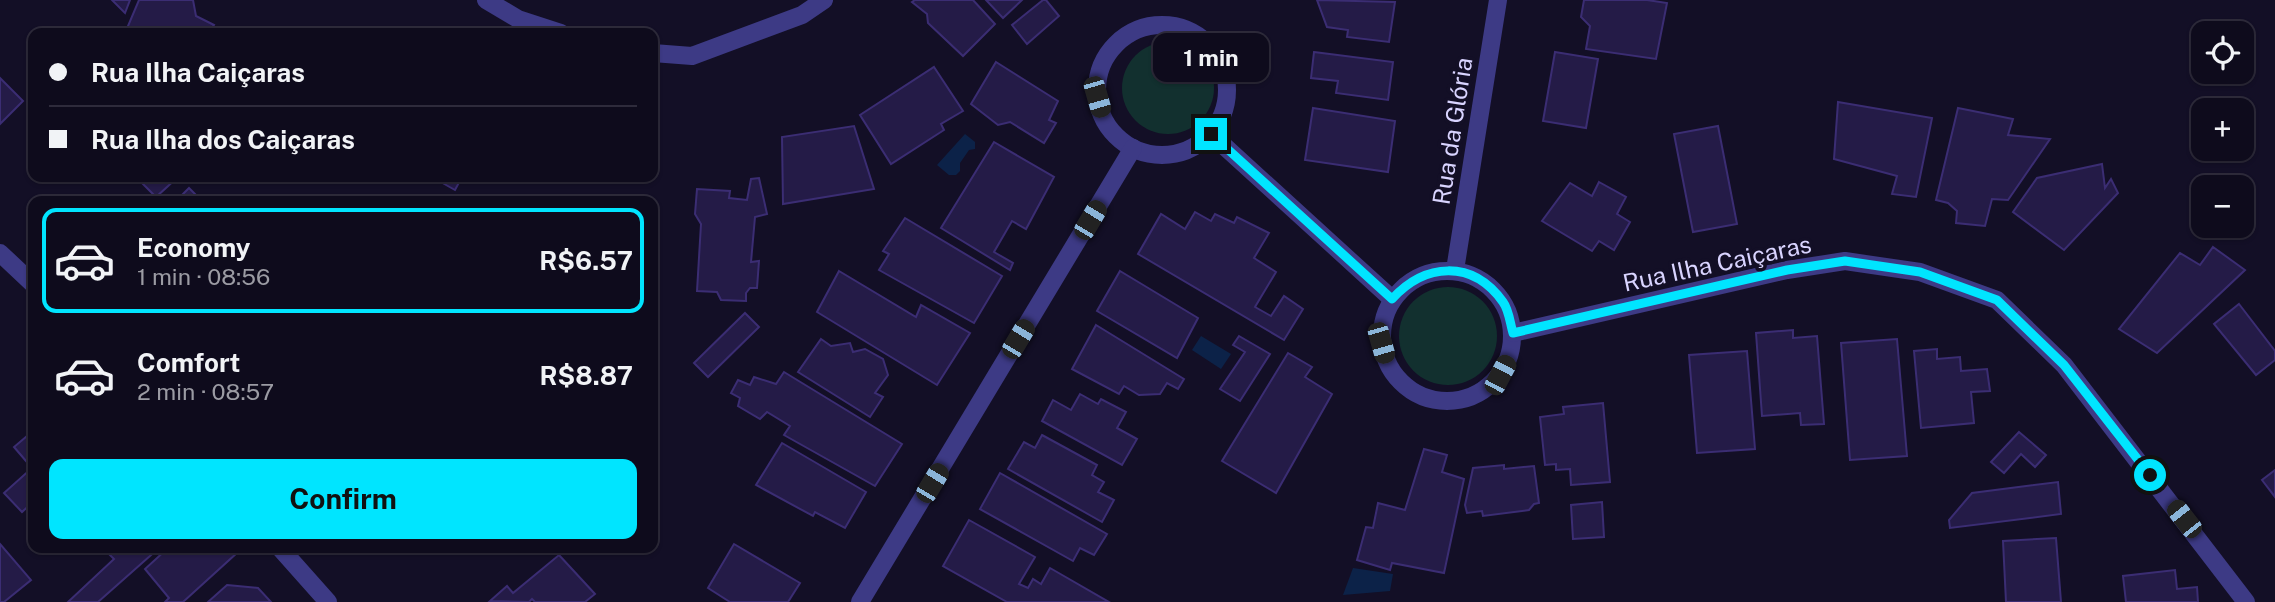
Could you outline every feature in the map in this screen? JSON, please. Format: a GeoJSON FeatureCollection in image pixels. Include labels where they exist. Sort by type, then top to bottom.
{"type":"FeatureCollection","features":[{"type":"Feature","properties":{"kind":"street"},"geometry":{"type":"LineString","coordinates":[[486,0],[519,19],[546,28]]}},
{"type":"Feature","properties":{"kind":"street"},"geometry":{"type":"LineString","coordinates":[[658,53],[692,56],[802,15],[824,0]]}},
{"type":"Feature","properties":{"kind":"street","name":"Rua da Glória"},"geometry":{"type":"LineString","coordinates":[[1455,270],[1498,0]]}},
{"type":"Feature","properties":{"kind":"street"},"geometry":{"type":"LineString","coordinates":[[1162,25],[1183,28],[1202,38],[1217,54],[1226,74],[1228,95],[1223,116],[1211,134],[1188,150],[1160,155],[1133,148],[1115,136],[1103,117],[1097,97],[1098,75],[1107,56],[1121,39],[1140,29],[1162,25]]}},
{"type":"Feature","properties":{"kind":"street"},"geometry":{"type":"LineString","coordinates":[[1211,134],[1392,299]]}},
{"type":"Feature","properties":{"kind":"street"},"geometry":{"type":"LineString","coordinates":[[860,602],[1133,148]]}},
{"type":"Feature","properties":{"kind":"street"},"geometry":{"type":"LineString","coordinates":[[0,253],[28,279]]}},
{"type":"Feature","properties":{"kind":"street","name":"Rua Ilha Caiçaras"},"geometry":{"type":"LineString","coordinates":[[1513,333],[1787,270],[1845,261],[1920,272],[1997,300],[2064,365],[2246,602]]}},
{"type":"Feature","properties":{"kind":"street"},"geometry":{"type":"LineString","coordinates":[[1455,270],[1484,281],[1504,303],[1513,333],[1511,355],[1500,375],[1484,391],[1463,400],[1440,402],[1418,396],[1400,383],[1387,364],[1381,343],[1383,320],[1392,299],[1404,286],[1419,276],[1455,270]]}},
{"type":"Feature","properties":{"kind":"street"},"geometry":{"type":"LineString","coordinates":[[284,553],[328,602]]}},
{"type":"Feature","properties":{"kind":"green space"},"geometry":{"type":"Polygon","coordinates":[[[1168,42],[1186,46],[1200,56],[1210,70],[1214,88],[1210,106],[1200,120],[1186,130],[1168,134],[1150,130],[1136,120],[1126,106],[1122,88],[1126,70],[1136,56],[1150,46],[1168,42]]]}},
{"type":"Feature","properties":{"kind":"green space"},"geometry":{"type":"Polygon","coordinates":[[[1448,287],[1467,291],[1482,302],[1493,317],[1497,336],[1493,355],[1482,370],[1467,381],[1448,385],[1429,381],[1414,370],[1403,355],[1399,336],[1403,317],[1414,302],[1429,291],[1448,287]]]}},
{"type":"Feature","properties":{"kind":"water"},"geometry":{"type":"Polygon","coordinates":[[[965,134],[975,142],[975,149],[969,150],[956,175],[949,175],[937,165],[965,134]]]}},
{"type":"Feature","properties":{"kind":"water"},"geometry":{"type":"Polygon","coordinates":[[[1201,336],[1231,354],[1221,369],[1192,350],[1201,336]]]}},
{"type":"Feature","properties":{"kind":"water"},"geometry":{"type":"Polygon","coordinates":[[[1353,568],[1393,574],[1390,591],[1343,595],[1353,568]]]}},
{"type":"Feature","properties":{"kind":"building"},"geometry":{"type":"Polygon","coordinates":[[[112,0],[130,0],[125,13],[112,0]]]}},
{"type":"Feature","properties":{"kind":"building"},"geometry":{"type":"Polygon","coordinates":[[[139,0],[193,0],[196,16],[214,25],[212,28],[128,26],[139,0]]]}},
{"type":"Feature","properties":{"kind":"building"},"geometry":{"type":"Polygon","coordinates":[[[973,0],[995,24],[963,56],[928,23],[927,14],[912,2],[973,0]]]}},
{"type":"Feature","properties":{"kind":"building"},"geometry":{"type":"Polygon","coordinates":[[[986,0],[1022,0],[1003,18],[986,0]]]}},
{"type":"Feature","properties":{"kind":"building"},"geometry":{"type":"Polygon","coordinates":[[[1046,0],[1059,16],[1027,44],[1012,25],[1046,0]]]}},
{"type":"Feature","properties":{"kind":"building"},"geometry":{"type":"Polygon","coordinates":[[[1317,0],[1395,2],[1389,42],[1347,37],[1348,30],[1327,27],[1317,0]]]}},
{"type":"Feature","properties":{"kind":"building"},"geometry":{"type":"Polygon","coordinates":[[[1584,0],[1647,0],[1667,3],[1656,59],[1586,49],[1590,26],[1581,17],[1584,0]]]}},
{"type":"Feature","properties":{"kind":"building"},"geometry":{"type":"Polygon","coordinates":[[[1314,52],[1393,62],[1388,100],[1336,93],[1338,81],[1311,78],[1314,52]]]}},
{"type":"Feature","properties":{"kind":"building"},"geometry":{"type":"Polygon","coordinates":[[[1555,52],[1598,59],[1586,128],[1543,121],[1555,52]]]}},
{"type":"Feature","properties":{"kind":"building"},"geometry":{"type":"Polygon","coordinates":[[[996,62],[1058,101],[1049,120],[1056,123],[1044,143],[1010,122],[998,125],[971,104],[996,62]]]}},
{"type":"Feature","properties":{"kind":"building"},"geometry":{"type":"Polygon","coordinates":[[[934,67],[963,111],[941,124],[944,130],[891,164],[860,115],[934,67]]]}},
{"type":"Feature","properties":{"kind":"building"},"geometry":{"type":"Polygon","coordinates":[[[0,78],[23,101],[0,124],[0,78]]]}},
{"type":"Feature","properties":{"kind":"building"},"geometry":{"type":"Polygon","coordinates":[[[1838,102],[1932,118],[1916,197],[1892,194],[1897,176],[1834,159],[1838,102]]]}},
{"type":"Feature","properties":{"kind":"building"},"geometry":{"type":"Polygon","coordinates":[[[1313,108],[1395,121],[1388,172],[1305,160],[1313,108]]]}},
{"type":"Feature","properties":{"kind":"building"},"geometry":{"type":"Polygon","coordinates":[[[1958,108],[2013,119],[2008,135],[2050,139],[2008,200],[1992,199],[1985,226],[1956,223],[1957,211],[1948,203],[1936,200],[1958,108]]]}},
{"type":"Feature","properties":{"kind":"building"},"geometry":{"type":"Polygon","coordinates":[[[854,126],[874,189],[783,204],[782,137],[854,126]]]}},
{"type":"Feature","properties":{"kind":"building"},"geometry":{"type":"Polygon","coordinates":[[[1718,126],[1737,224],[1693,232],[1674,134],[1718,126]]]}},
{"type":"Feature","properties":{"kind":"building"},"geometry":{"type":"Polygon","coordinates":[[[994,142],[1054,177],[1026,229],[1012,221],[994,252],[1013,263],[1010,270],[941,228],[994,142]]]}},
{"type":"Feature","properties":{"kind":"building"},"geometry":{"type":"Polygon","coordinates":[[[2102,164],[2105,188],[2111,179],[2118,193],[2064,250],[2013,212],[2037,178],[2102,164]]]}},
{"type":"Feature","properties":{"kind":"building"},"geometry":{"type":"Polygon","coordinates":[[[759,178],[767,214],[755,217],[751,262],[759,261],[757,288],[750,288],[746,293],[746,301],[721,300],[717,292],[697,291],[701,224],[695,214],[697,189],[730,191],[729,198],[747,200],[751,179],[759,178]]]}},
{"type":"Feature","properties":{"kind":"building"},"geometry":{"type":"Polygon","coordinates":[[[141,182],[172,182],[157,196],[141,182]]]}},
{"type":"Feature","properties":{"kind":"building"},"geometry":{"type":"Polygon","coordinates":[[[441,182],[459,182],[455,190],[441,182]]]}},
{"type":"Feature","properties":{"kind":"building"},"geometry":{"type":"Polygon","coordinates":[[[1599,182],[1626,197],[1617,214],[1630,222],[1614,250],[1599,241],[1592,251],[1542,221],[1570,183],[1592,196],[1599,182]]]}},
{"type":"Feature","properties":{"kind":"building"},"geometry":{"type":"Polygon","coordinates":[[[189,188],[197,196],[181,196],[189,188]]]}},
{"type":"Feature","properties":{"kind":"building"},"geometry":{"type":"Polygon","coordinates":[[[1195,212],[1211,221],[1215,214],[1234,223],[1237,217],[1269,233],[1254,258],[1276,272],[1255,307],[1271,316],[1284,296],[1303,309],[1284,340],[1138,254],[1161,214],[1185,229],[1195,212]]]}},
{"type":"Feature","properties":{"kind":"building"},"geometry":{"type":"Polygon","coordinates":[[[905,218],[1002,276],[974,323],[879,270],[889,254],[883,251],[905,218]]]}},
{"type":"Feature","properties":{"kind":"building"},"geometry":{"type":"Polygon","coordinates":[[[2213,247],[2245,270],[2157,353],[2119,329],[2180,253],[2200,265],[2213,247]]]}},
{"type":"Feature","properties":{"kind":"building"},"geometry":{"type":"Polygon","coordinates":[[[839,271],[916,317],[921,305],[970,333],[937,385],[817,312],[839,271]]]}},
{"type":"Feature","properties":{"kind":"building"},"geometry":{"type":"Polygon","coordinates":[[[1120,271],[1198,318],[1177,358],[1097,311],[1120,271]]]}},
{"type":"Feature","properties":{"kind":"building"},"geometry":{"type":"Polygon","coordinates":[[[2239,304],[2275,351],[2275,360],[2256,375],[2214,324],[2239,304]]]}},
{"type":"Feature","properties":{"kind":"building"},"geometry":{"type":"Polygon","coordinates":[[[745,313],[759,327],[708,377],[694,363],[745,313]]]}},
{"type":"Feature","properties":{"kind":"building"},"geometry":{"type":"Polygon","coordinates":[[[1096,325],[1184,379],[1178,389],[1167,383],[1160,394],[1139,395],[1124,386],[1119,394],[1072,369],[1096,325]]]}},
{"type":"Feature","properties":{"kind":"building"},"geometry":{"type":"Polygon","coordinates":[[[1793,330],[1793,338],[1817,336],[1824,424],[1801,425],[1800,413],[1762,416],[1756,333],[1793,330]]]}},
{"type":"Feature","properties":{"kind":"building"},"geometry":{"type":"Polygon","coordinates":[[[1239,336],[1270,354],[1240,401],[1220,389],[1245,352],[1233,345],[1239,336]]]}},
{"type":"Feature","properties":{"kind":"building"},"geometry":{"type":"Polygon","coordinates":[[[821,339],[831,346],[850,343],[853,352],[865,349],[883,359],[888,375],[875,393],[883,397],[870,417],[798,372],[821,339]]]}},
{"type":"Feature","properties":{"kind":"building"},"geometry":{"type":"Polygon","coordinates":[[[1897,339],[1907,456],[1850,460],[1841,343],[1897,339]]]}},
{"type":"Feature","properties":{"kind":"building"},"geometry":{"type":"Polygon","coordinates":[[[1937,349],[1937,359],[1960,357],[1961,371],[1987,369],[1990,391],[1971,392],[1974,423],[1921,428],[1914,351],[1937,349]]]}},
{"type":"Feature","properties":{"kind":"building"},"geometry":{"type":"Polygon","coordinates":[[[1747,351],[1755,449],[1697,453],[1689,355],[1747,351]]]}},
{"type":"Feature","properties":{"kind":"building"},"geometry":{"type":"Polygon","coordinates":[[[1288,353],[1312,367],[1305,377],[1332,394],[1276,493],[1222,461],[1288,353]]]}},
{"type":"Feature","properties":{"kind":"building"},"geometry":{"type":"Polygon","coordinates":[[[784,372],[902,444],[875,486],[784,435],[790,426],[767,412],[760,419],[738,406],[740,398],[731,393],[738,380],[750,385],[754,377],[776,384],[784,372]]]}},
{"type":"Feature","properties":{"kind":"building"},"geometry":{"type":"Polygon","coordinates":[[[1080,394],[1098,404],[1101,399],[1126,412],[1117,428],[1137,439],[1122,465],[1042,421],[1053,400],[1071,410],[1080,394]]]}},
{"type":"Feature","properties":{"kind":"building"},"geometry":{"type":"Polygon","coordinates":[[[1603,403],[1610,482],[1571,485],[1570,469],[1556,470],[1556,464],[1545,465],[1540,417],[1564,414],[1563,407],[1603,403]]]}},
{"type":"Feature","properties":{"kind":"building"},"geometry":{"type":"Polygon","coordinates":[[[2019,432],[2046,455],[2035,467],[2021,454],[2004,473],[1991,462],[2019,432]]]}},
{"type":"Feature","properties":{"kind":"building"},"geometry":{"type":"Polygon","coordinates":[[[28,435],[28,463],[14,447],[28,435]]]}},
{"type":"Feature","properties":{"kind":"building"},"geometry":{"type":"Polygon","coordinates":[[[1042,435],[1097,465],[1092,475],[1104,482],[1098,492],[1114,500],[1102,522],[1008,469],[1024,442],[1035,448],[1042,435]]]}},
{"type":"Feature","properties":{"kind":"building"},"geometry":{"type":"Polygon","coordinates":[[[782,443],[866,492],[845,528],[815,512],[813,516],[756,485],[782,443]]]}},
{"type":"Feature","properties":{"kind":"building"},"geometry":{"type":"Polygon","coordinates":[[[1424,449],[1447,455],[1442,472],[1464,479],[1444,573],[1392,563],[1390,570],[1357,560],[1366,527],[1373,528],[1378,503],[1405,510],[1424,449]]]}},
{"type":"Feature","properties":{"kind":"building"},"geometry":{"type":"Polygon","coordinates":[[[1504,465],[1504,469],[1534,466],[1539,503],[1529,510],[1483,516],[1482,511],[1467,513],[1465,505],[1473,468],[1504,465]]]}},
{"type":"Feature","properties":{"kind":"building"},"geometry":{"type":"Polygon","coordinates":[[[2275,470],[2275,497],[2262,480],[2275,470]]]}},
{"type":"Feature","properties":{"kind":"building"},"geometry":{"type":"Polygon","coordinates":[[[28,472],[28,507],[22,512],[4,493],[28,472]]]}},
{"type":"Feature","properties":{"kind":"building"},"geometry":{"type":"Polygon","coordinates":[[[1000,473],[1107,534],[1094,555],[1080,548],[1073,561],[980,509],[1000,473]]]}},
{"type":"Feature","properties":{"kind":"building"},"geometry":{"type":"Polygon","coordinates":[[[2058,482],[2061,514],[1950,528],[1949,520],[1972,493],[2058,482]]]}},
{"type":"Feature","properties":{"kind":"building"},"geometry":{"type":"Polygon","coordinates":[[[1602,502],[1604,537],[1573,539],[1571,505],[1602,502]]]}},
{"type":"Feature","properties":{"kind":"building"},"geometry":{"type":"Polygon","coordinates":[[[969,520],[1035,557],[1019,584],[1028,588],[1033,579],[1041,584],[1050,568],[1109,602],[1007,602],[943,566],[969,520]]]}},
{"type":"Feature","properties":{"kind":"building"},"geometry":{"type":"Polygon","coordinates":[[[2056,538],[2061,602],[2006,602],[2003,541],[2056,538]]]}},
{"type":"Feature","properties":{"kind":"building"},"geometry":{"type":"Polygon","coordinates":[[[0,544],[31,580],[4,602],[0,602],[0,544]]]}},
{"type":"Feature","properties":{"kind":"building"},"geometry":{"type":"Polygon","coordinates":[[[734,544],[800,583],[788,602],[730,602],[708,588],[734,544]]]}},
{"type":"Feature","properties":{"kind":"building"},"geometry":{"type":"Polygon","coordinates":[[[108,553],[153,553],[98,602],[68,602],[114,559],[108,553]]]}},
{"type":"Feature","properties":{"kind":"building"},"geometry":{"type":"Polygon","coordinates":[[[163,553],[237,553],[183,602],[165,602],[169,598],[145,569],[163,553]]]}},
{"type":"Feature","properties":{"kind":"building"},"geometry":{"type":"Polygon","coordinates":[[[559,555],[595,594],[585,602],[535,602],[532,599],[529,602],[490,601],[507,586],[513,593],[559,555]]]}},
{"type":"Feature","properties":{"kind":"building"},"geometry":{"type":"Polygon","coordinates":[[[2175,570],[2177,589],[2197,587],[2198,602],[2126,602],[2123,576],[2175,570]]]}},
{"type":"Feature","properties":{"kind":"building"},"geometry":{"type":"Polygon","coordinates":[[[227,585],[258,588],[271,602],[208,602],[227,585]]]}},
{"type":"Feature","properties":{"kind":"route"},"geometry":{"type":"LineString","coordinates":[[1211,134],[1392,299],[1404,286],[1419,276],[1455,270],[1484,281],[1504,303],[1513,333],[1787,270],[1845,261],[1920,272],[1997,300],[2064,365],[2150,475]]}}]}
